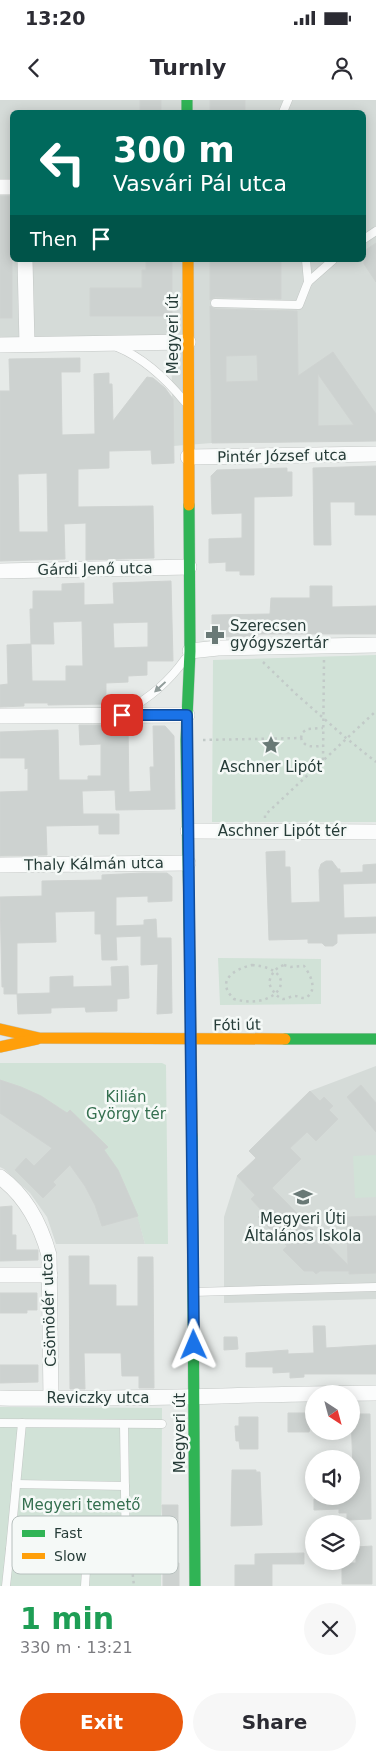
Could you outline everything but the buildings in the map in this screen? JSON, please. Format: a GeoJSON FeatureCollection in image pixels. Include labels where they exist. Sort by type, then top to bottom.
{"type":"FeatureCollection","features":[{"type":"Feature","properties":{"kind":"main road","name":"Megyeri út"},"geometry":{"type":"LineString","coordinates":[[188,262],[190,651],[186,740],[195,1397],[195,1586]]}},
{"type":"Feature","properties":{"kind":"main road","name":"Fóti út"},"geometry":{"type":"LineString","coordinates":[[0,1029],[39,1038],[191,1040],[376,1039]]}},
{"type":"Feature","properties":{"kind":"main road","name":"Fóti út"},"geometry":{"type":"LineString","coordinates":[[0,1047],[39,1038]]}},
{"type":"Feature","properties":{"kind":"street"},"geometry":{"type":"LineString","coordinates":[[25,262],[26,344]]}},
{"type":"Feature","properties":{"kind":"street"},"geometry":{"type":"LineString","coordinates":[[0,345],[188,342]]}},
{"type":"Feature","properties":{"kind":"street","name":"Pintér József utca"},"geometry":{"type":"LineString","coordinates":[[188,457],[376,454]]}},
{"type":"Feature","properties":{"kind":"street","name":"Gárdi Jenő utca"},"geometry":{"type":"LineString","coordinates":[[0,571],[189,567]]}},
{"type":"Feature","properties":{"kind":"street"},"geometry":{"type":"LineString","coordinates":[[190,651],[218,648],[376,645]]}},
{"type":"Feature","properties":{"kind":"street"},"geometry":{"type":"LineString","coordinates":[[0,716],[187,715]]}},
{"type":"Feature","properties":{"kind":"street","name":"Aschner Lipót tér"},"geometry":{"type":"LineString","coordinates":[[188,831],[376,832]]}},
{"type":"Feature","properties":{"kind":"street","name":"Thaly Kálmán utca"},"geometry":{"type":"LineString","coordinates":[[0,866],[188,863]]}},
{"type":"Feature","properties":{"kind":"street","name":"Csömödér utca"},"geometry":{"type":"LineString","coordinates":[[0,1177],[18,1194],[35,1219],[44,1237],[49,1255],[51,1398]]}},
{"type":"Feature","properties":{"kind":"street"},"geometry":{"type":"LineString","coordinates":[[0,1275],[50,1275]]}},
{"type":"Feature","properties":{"kind":"street","name":"Reviczky utca"},"geometry":{"type":"LineString","coordinates":[[0,1398],[195,1397],[376,1393]]}},
{"type":"Feature","properties":{"kind":"lane"},"geometry":{"type":"LineString","coordinates":[[215,303],[299,305],[308,282],[306,262]]}},
{"type":"Feature","properties":{"kind":"lane"},"geometry":{"type":"LineString","coordinates":[[308,282],[331,262]]}},
{"type":"Feature","properties":{"kind":"lane"},"geometry":{"type":"LineString","coordinates":[[106,343],[127,351],[152,368],[188,407]]}},
{"type":"Feature","properties":{"kind":"lane"},"geometry":{"type":"LineString","coordinates":[[122,715],[160,689],[190,651]]}},
{"type":"Feature","properties":{"kind":"lane"},"geometry":{"type":"LineString","coordinates":[[193,1292],[376,1287]]}},
{"type":"Feature","properties":{"kind":"lane"},"geometry":{"type":"LineString","coordinates":[[0,1423],[162,1424]]}},
{"type":"Feature","properties":{"kind":"lane"},"geometry":{"type":"LineString","coordinates":[[13,1516],[22,1423]]}},
{"type":"Feature","properties":{"kind":"lane"},"geometry":{"type":"LineString","coordinates":[[124,1424],[126,1516]]}},
{"type":"Feature","properties":{"kind":"lane"},"geometry":{"type":"LineString","coordinates":[[16,1484],[125,1486]]}},
{"type":"Feature","properties":{"kind":"lane"},"geometry":{"type":"LineString","coordinates":[[6,1586],[12,1527]]}},
{"type":"Feature","properties":{"kind":"lane"},"geometry":{"type":"LineString","coordinates":[[0,1546],[10,1548]]}},
{"type":"Feature","properties":{"kind":"lane"},"geometry":{"type":"LineString","coordinates":[[0,1559],[9,1560]]}},
{"type":"Feature","properties":{"kind":"path"},"geometry":{"type":"LineString","coordinates":[[323,760],[324,646]]}},
{"type":"Feature","properties":{"kind":"path"},"geometry":{"type":"LineString","coordinates":[[258,647],[259,658],[296,694],[376,762]]}},
{"type":"Feature","properties":{"kind":"path"},"geometry":{"type":"LineString","coordinates":[[263,832],[265,815],[376,711]]}},
{"type":"Feature","properties":{"kind":"path"},"geometry":{"type":"LineString","coordinates":[[323,728],[307,729],[302,733],[301,738],[307,747],[323,746]]}},
{"type":"Feature","properties":{"kind":"path"},"geometry":{"type":"LineString","coordinates":[[186,740],[301,738]]}},
{"type":"Feature","properties":{"kind":"path"},"geometry":{"type":"LineString","coordinates":[[252,965],[263,966],[274,972],[282,984],[275,994],[265,1000],[240,1001],[234,999],[226,989],[226,981],[232,973],[242,968],[252,965]]}},
{"type":"Feature","properties":{"kind":"path"},"geometry":{"type":"LineString","coordinates":[[284,965],[291,967],[304,966],[310,974],[312,981],[311,992],[304,998],[295,996],[283,999],[275,994],[269,983],[274,972],[284,965]]}},
{"type":"Feature","properties":{"kind":"shaded area"},"geometry":{"type":"Polygon","coordinates":[[[0,100],[376,100],[376,441],[212,443],[173,446],[171,338],[0,340],[0,100]]]}},
{"type":"Feature","properties":{"kind":"shaded area","name":"Megyeri Úti Általános Iskola"},"geometry":{"type":"Polygon","coordinates":[[[376,1066],[376,1299],[224,1303],[224,1217],[237,1176],[257,1159],[249,1151],[310,1091],[376,1066]]]}},
{"type":"Feature","properties":{"kind":"shaded area"},"geometry":{"type":"Polygon","coordinates":[[[0,1080],[41,1096],[66,1113],[70,1110],[108,1147],[138,1216],[145,1244],[56,1244],[47,1217],[30,1193],[0,1167],[0,1080]]]}},
{"type":"Feature","properties":{"kind":"green space"},"geometry":{"type":"Polygon","coordinates":[[[376,655],[376,822],[212,822],[213,660],[376,655]]]}},
{"type":"Feature","properties":{"kind":"green space"},"geometry":{"type":"Polygon","coordinates":[[[218,958],[321,959],[321,1004],[220,1005],[218,958]]]}},
{"type":"Feature","properties":{"kind":"green space","name":"Kilián György tér"},"geometry":{"type":"Polygon","coordinates":[[[0,1063],[162,1063],[166,1065],[168,1244],[145,1244],[129,1195],[118,1173],[103,1151],[107,1147],[70,1110],[67,1113],[35,1094],[0,1080],[0,1063]]]}},
{"type":"Feature","properties":{"kind":"green space"},"geometry":{"type":"Polygon","coordinates":[[[376,1155],[376,1197],[355,1198],[353,1156],[376,1155]]]}},
{"type":"Feature","properties":{"kind":"green space","name":"Megyeri temető"},"geometry":{"type":"Polygon","coordinates":[[[0,1407],[162,1408],[161,1516],[12,1516],[12,1574],[161,1574],[161,1586],[0,1586],[0,1407]]]}},
{"type":"Feature","properties":{"kind":"traffic: fast"},"geometry":{"type":"LineString","coordinates":[[187,100],[187,110]]}},
{"type":"Feature","properties":{"kind":"traffic: fast"},"geometry":{"type":"LineString","coordinates":[[189,505],[190,651],[186,740],[190,975]]}},
{"type":"Feature","properties":{"kind":"traffic: fast"},"geometry":{"type":"LineString","coordinates":[[285,1039],[376,1039]]}},
{"type":"Feature","properties":{"kind":"traffic: fast"},"geometry":{"type":"LineString","coordinates":[[192,1135],[195,1586]]}},
{"type":"Feature","properties":{"kind":"traffic: slow"},"geometry":{"type":"LineString","coordinates":[[188,262],[189,505]]}},
{"type":"Feature","properties":{"kind":"traffic: slow"},"geometry":{"type":"LineString","coordinates":[[190,975],[192,1135]]}},
{"type":"Feature","properties":{"kind":"traffic: slow"},"geometry":{"type":"LineString","coordinates":[[0,1029],[39,1038],[285,1039]]}},
{"type":"Feature","properties":{"kind":"traffic: slow"},"geometry":{"type":"LineString","coordinates":[[0,1047],[37,1039]]}},
{"type":"Feature","properties":{"kind":"place","name":"Szerecsen gyógyszertár"},"geometry":{"type":"Point","coordinates":[215,635]}},
{"type":"Feature","properties":{"kind":"place","name":"Aschner Lipót"},"geometry":{"type":"Point","coordinates":[271,745]}},
{"type":"Feature","properties":{"kind":"place","name":"Megyeri Úti Általános Iskola"},"geometry":{"type":"Point","coordinates":[303,1197]}},
{"type":"Feature","properties":{"kind":"route"},"geometry":{"type":"LineString","coordinates":[[122,715],[187,715],[194,1345]]}}]}
